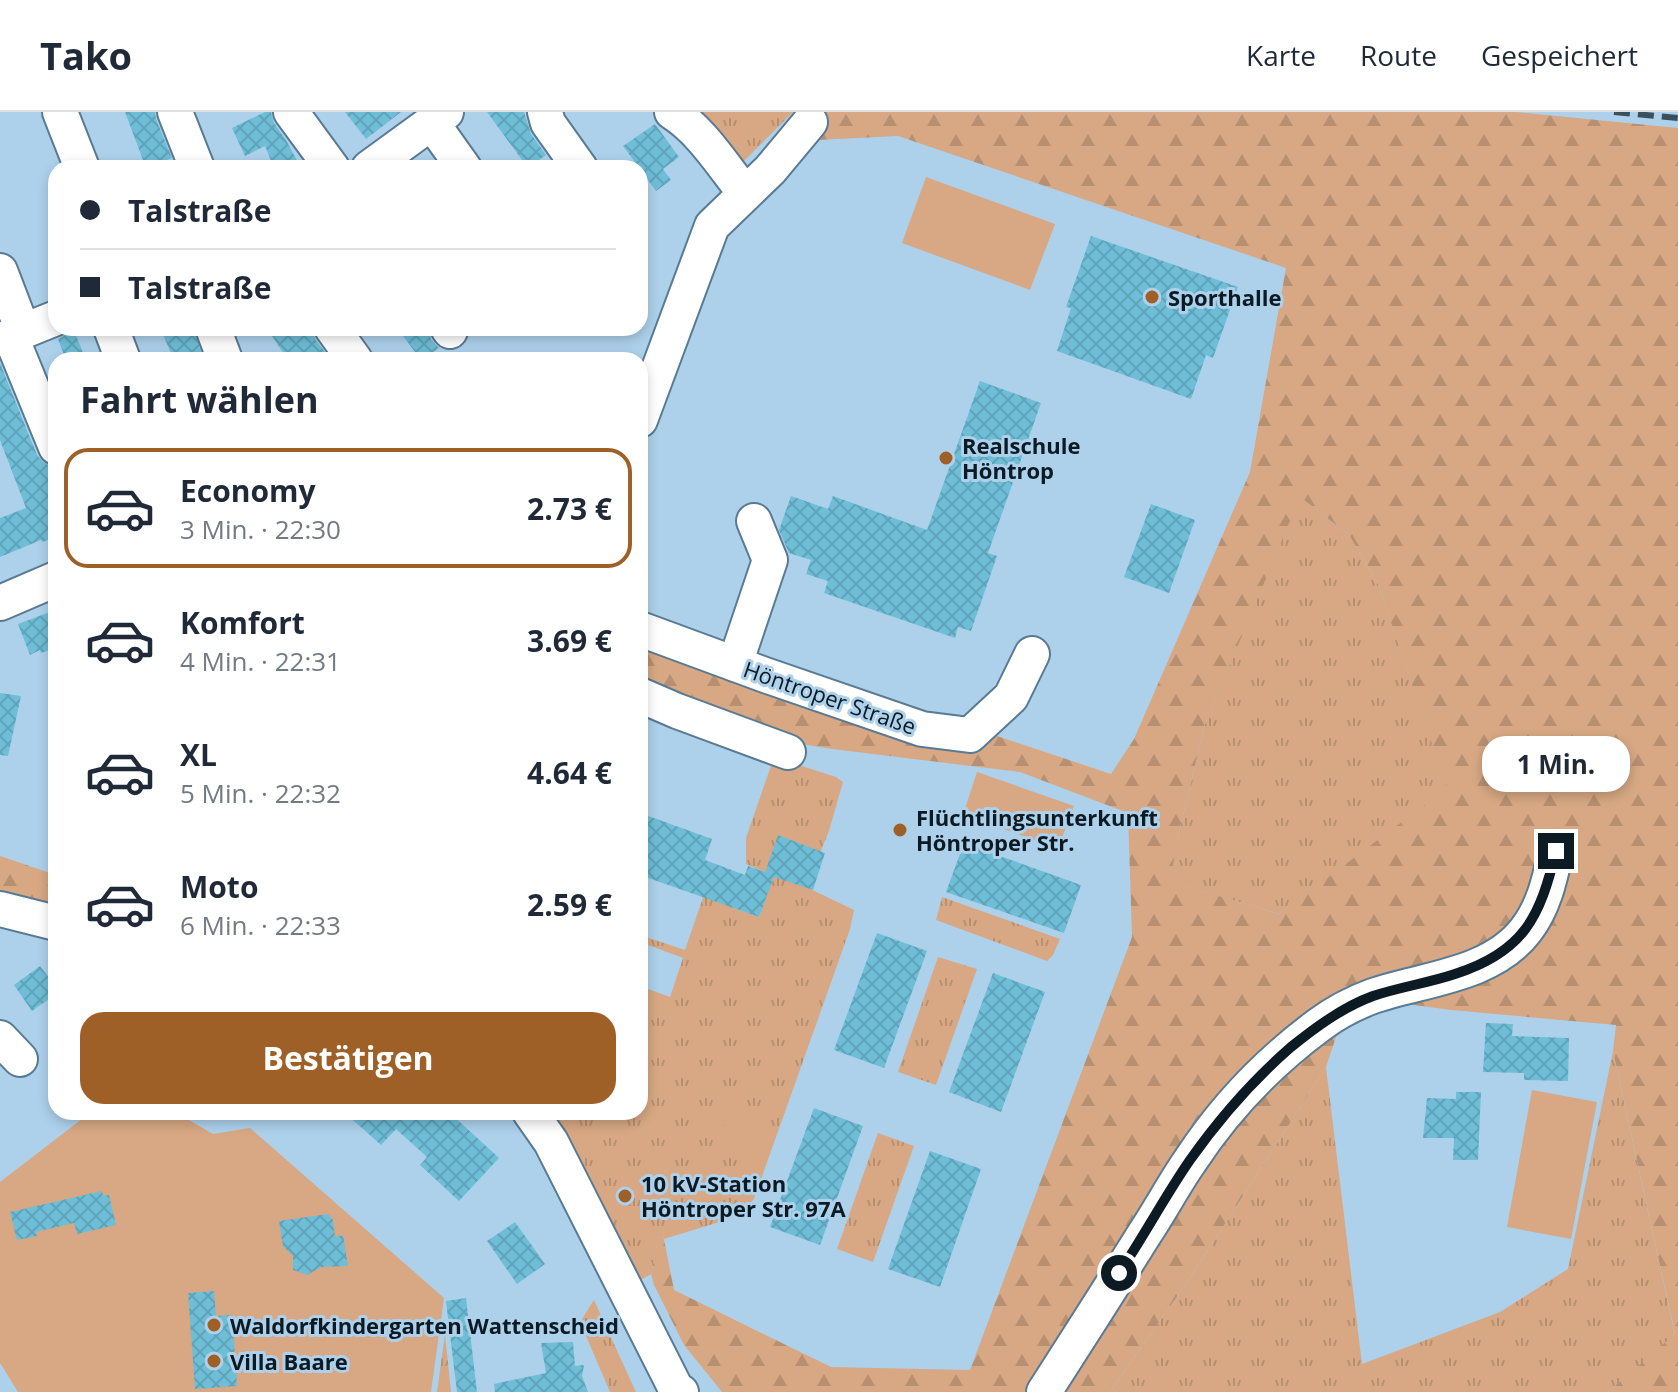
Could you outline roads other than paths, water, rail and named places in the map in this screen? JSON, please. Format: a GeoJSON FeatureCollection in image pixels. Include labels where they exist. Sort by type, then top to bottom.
{"type":"FeatureCollection","features":[{"type":"Feature","properties":{"kind":"street"},"geometry":{"type":"LineString","coordinates":[[60,112],[79,160]]}},
{"type":"Feature","properties":{"kind":"street"},"geometry":{"type":"LineString","coordinates":[[175,112],[194,160]]}},
{"type":"Feature","properties":{"kind":"street"},"geometry":{"type":"LineString","coordinates":[[291,112],[326,160]]}},
{"type":"Feature","properties":{"kind":"street"},"geometry":{"type":"LineString","coordinates":[[545,112],[548,123],[574,160]]}},
{"type":"Feature","properties":{"kind":"street"},"geometry":{"type":"LineString","coordinates":[[672,112],[699,136],[745,193]]}},
{"type":"Feature","properties":{"kind":"street"},"geometry":{"type":"LineString","coordinates":[[380,160],[439,118],[460,160]]}},
{"type":"Feature","properties":{"kind":"street"},"geometry":{"type":"LineString","coordinates":[[648,398],[712,226],[770,170],[810,122]]}},
{"type":"Feature","properties":{"kind":"street"},"geometry":{"type":"LineString","coordinates":[[0,271],[11,336],[48,427]]}},
{"type":"Feature","properties":{"kind":"street"},"geometry":{"type":"LineString","coordinates":[[11,336],[48,321]]}},
{"type":"Feature","properties":{"kind":"street"},"geometry":{"type":"LineString","coordinates":[[735,664],[770,560],[754,521]]}},
{"type":"Feature","properties":{"kind":"street"},"geometry":{"type":"LineString","coordinates":[[0,603],[48,582]]}},
{"type":"Feature","properties":{"kind":"street","name":"Höntroper Straße"},"geometry":{"type":"LineString","coordinates":[[648,632],[922,729],[970,735],[1011,697],[1032,654]]}},
{"type":"Feature","properties":{"kind":"street"},"geometry":{"type":"LineString","coordinates":[[648,698],[788,752]]}},
{"type":"Feature","properties":{"kind":"street"},"geometry":{"type":"LineString","coordinates":[[1044,1392],[1191,1160],[1252,1084],[1302,1039],[1349,1006],[1373,996],[1455,974],[1485,962],[1505,949],[1527,930],[1538,910],[1548,887],[1556,851]]}},
{"type":"Feature","properties":{"kind":"street"},"geometry":{"type":"LineString","coordinates":[[0,909],[48,921]]}},
{"type":"Feature","properties":{"kind":"street"},"geometry":{"type":"LineString","coordinates":[[536,1120],[551,1142],[678,1391]]}},
{"type":"Feature","properties":{"kind":"railway"},"geometry":{"type":"LineString","coordinates":[[1614,112],[1678,118]]}},
{"type":"Feature","properties":{"kind":"place","name":"Sporthalle"},"geometry":{"type":"Point","coordinates":[1152,297]}},
{"type":"Feature","properties":{"kind":"place","name":"Realschule Höntrop"},"geometry":{"type":"Point","coordinates":[946,458]}},
{"type":"Feature","properties":{"kind":"place","name":"Flüchtlingsunterkunft Höntroper Str."},"geometry":{"type":"Point","coordinates":[900,830]}},
{"type":"Feature","properties":{"kind":"place","name":"10 kV-Station Höntroper Str. 97A"},"geometry":{"type":"Point","coordinates":[625,1196]}},
{"type":"Feature","properties":{"kind":"place","name":"Waldorfkindergarten Wattenscheid"},"geometry":{"type":"Point","coordinates":[214,1325]}},
{"type":"Feature","properties":{"kind":"place","name":"Villa Baare"},"geometry":{"type":"Point","coordinates":[214,1361]}}]}
